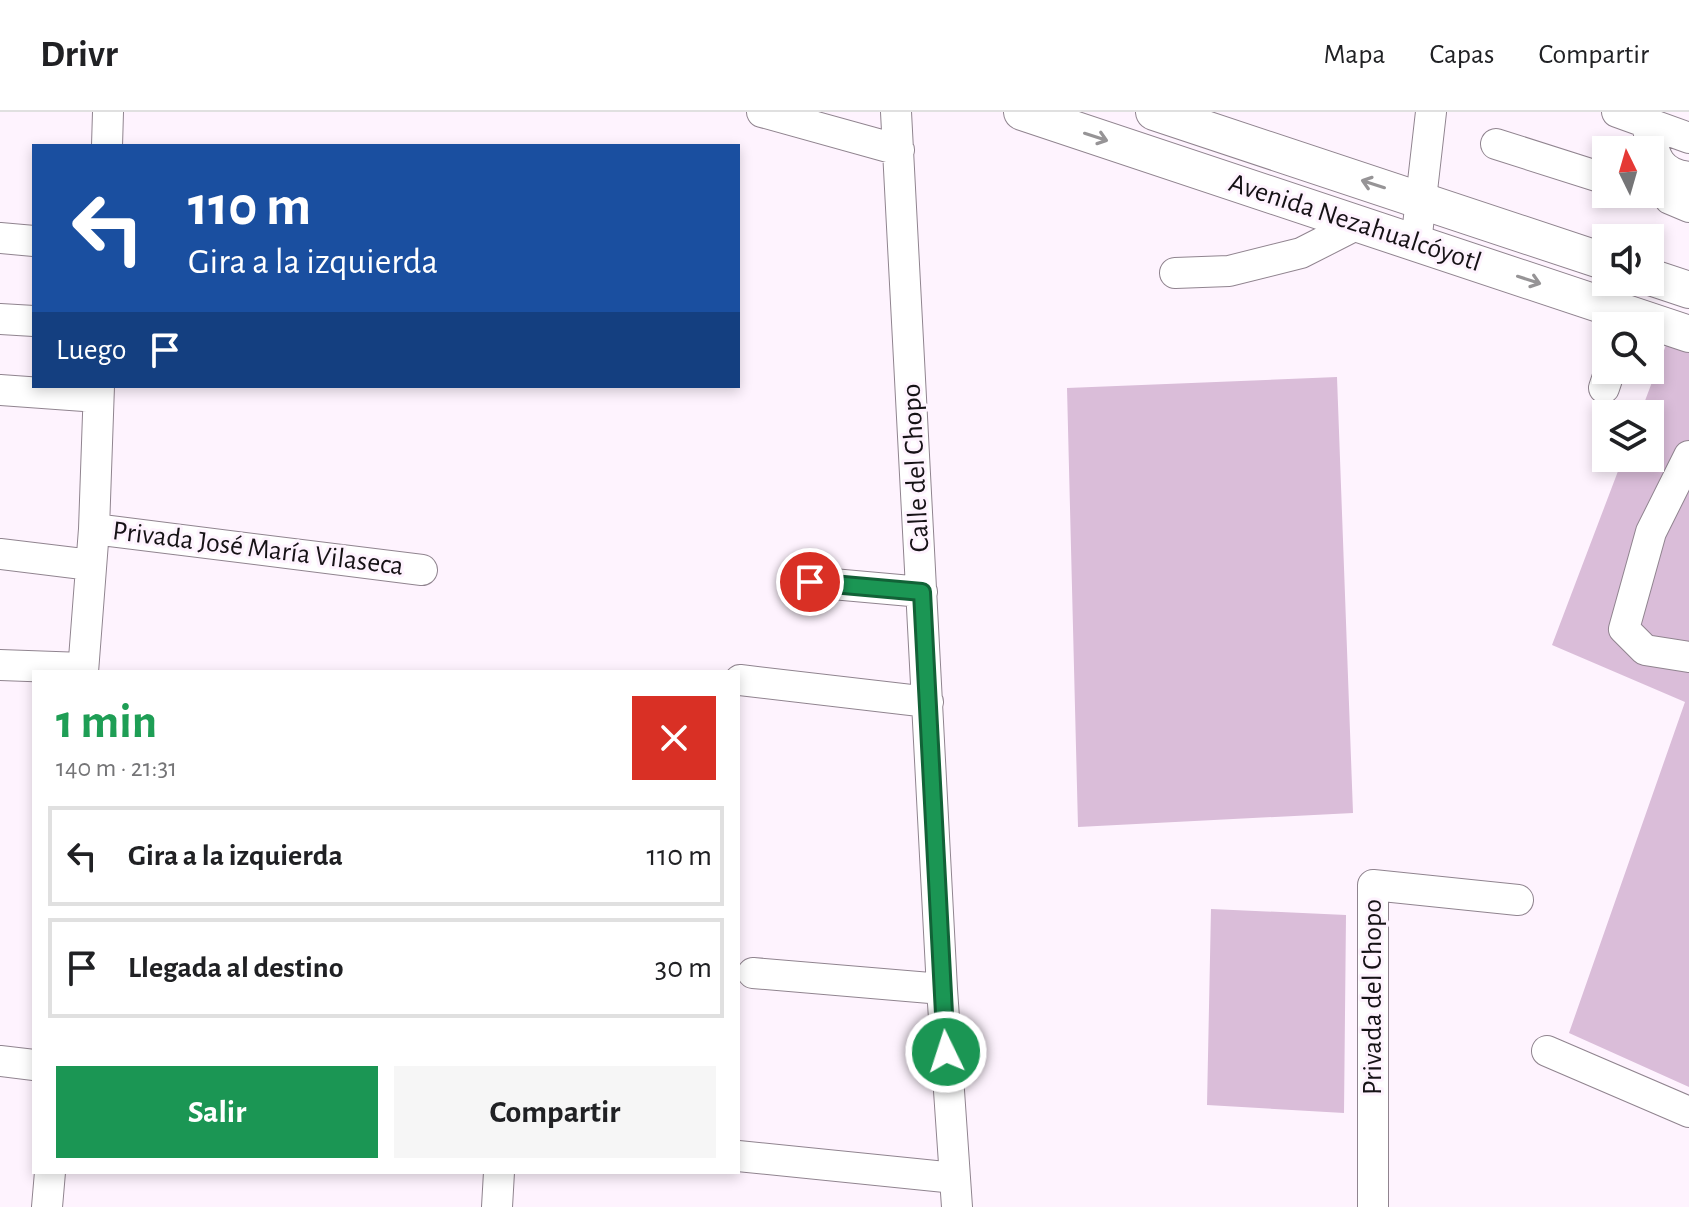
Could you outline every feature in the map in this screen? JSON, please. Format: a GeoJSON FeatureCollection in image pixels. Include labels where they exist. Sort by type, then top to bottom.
{"type":"FeatureCollection","features":[{"type":"Feature","properties":{"kind":"main road","name":"Avenida Nezahualcóyotl"},"geometry":{"type":"LineString","coordinates":[[1022,112],[1416,243],[1605,312]]}},
{"type":"Feature","properties":{"kind":"main road","name":"Avenida Nezahualcóyotl"},"geometry":{"type":"LineString","coordinates":[[1154,112],[1592,257]]}},
{"type":"Feature","properties":{"kind":"main road"},"geometry":{"type":"LineString","coordinates":[[1664,282],[1689,290]]}},
{"type":"Feature","properties":{"kind":"main road","name":"Avenida Nezahualcóyotl"},"geometry":{"type":"LineString","coordinates":[[1664,328],[1689,334]]}},
{"type":"Feature","properties":{"kind":"street"},"geometry":{"type":"LineString","coordinates":[[107,144],[108,112]]}},
{"type":"Feature","properties":{"kind":"street"},"geometry":{"type":"LineString","coordinates":[[762,112],[899,150]]}},
{"type":"Feature","properties":{"kind":"street","name":"Calle del Chopo"},"geometry":{"type":"LineString","coordinates":[[896,112],[942,989],[956,1192]]}},
{"type":"Feature","properties":{"kind":"street"},"geometry":{"type":"LineString","coordinates":[[1416,243],[1431,112]]}},
{"type":"Feature","properties":{"kind":"street"},"geometry":{"type":"LineString","coordinates":[[1625,115],[1689,138]]}},
{"type":"Feature","properties":{"kind":"street"},"geometry":{"type":"LineString","coordinates":[[1625,115],[1675,190]]}},
{"type":"Feature","properties":{"kind":"street"},"geometry":{"type":"LineString","coordinates":[[1496,144],[1592,175]]}},
{"type":"Feature","properties":{"kind":"street"},"geometry":{"type":"LineString","coordinates":[[1175,273],[1229,271],[1301,253],[1358,224]]}},
{"type":"Feature","properties":{"kind":"street"},"geometry":{"type":"LineString","coordinates":[[0,238],[32,241]]}},
{"type":"Feature","properties":{"kind":"street"},"geometry":{"type":"LineString","coordinates":[[0,319],[32,321]]}},
{"type":"Feature","properties":{"kind":"street"},"geometry":{"type":"LineString","coordinates":[[0,390],[98,391],[94,529],[83,670],[0,665]]}},
{"type":"Feature","properties":{"kind":"street"},"geometry":{"type":"LineString","coordinates":[[1689,456],[1651,532],[1624,629],[1645,650],[1689,657]]}},
{"type":"Feature","properties":{"kind":"street","name":"Privada José María Vilaseca"},"geometry":{"type":"LineString","coordinates":[[94,529],[422,570]]}},
{"type":"Feature","properties":{"kind":"street"},"geometry":{"type":"LineString","coordinates":[[0,554],[91,565]]}},
{"type":"Feature","properties":{"kind":"street"},"geometry":{"type":"LineString","coordinates":[[810,582],[922,592]]}},
{"type":"Feature","properties":{"kind":"street"},"geometry":{"type":"LineString","coordinates":[[740,680],[928,702]]}},
{"type":"Feature","properties":{"kind":"street","name":"Privada del Chopo"},"geometry":{"type":"LineString","coordinates":[[1373,1207],[1373,885],[1518,900]]}},
{"type":"Feature","properties":{"kind":"street"},"geometry":{"type":"LineString","coordinates":[[753,973],[942,989]]}},
{"type":"Feature","properties":{"kind":"street"},"geometry":{"type":"LineString","coordinates":[[1547,1051],[1689,1112]]}},
{"type":"Feature","properties":{"kind":"street"},"geometry":{"type":"LineString","coordinates":[[0,1061],[32,1065]]}},
{"type":"Feature","properties":{"kind":"street"},"geometry":{"type":"LineString","coordinates":[[740,1156],[956,1192]]}},
{"type":"Feature","properties":{"kind":"street"},"geometry":{"type":"LineString","coordinates":[[47,1207],[50,1174]]}},
{"type":"Feature","properties":{"kind":"street"},"geometry":{"type":"LineString","coordinates":[[497,1207],[499,1174]]}},
{"type":"Feature","properties":{"kind":"shaded area"},"geometry":{"type":"Polygon","coordinates":[[[1666,345],[1689,353],[1689,1087],[1569,1033],[1685,702],[1552,645],[1618,472],[1664,472],[1664,400],[1645,400],[1651,384],[1664,384],[1666,345]]]}},
{"type":"Feature","properties":{"kind":"shaded area"},"geometry":{"type":"Polygon","coordinates":[[[1337,377],[1353,813],[1078,827],[1067,388],[1337,377]]]}},
{"type":"Feature","properties":{"kind":"shaded area"},"geometry":{"type":"Polygon","coordinates":[[[1211,909],[1346,915],[1344,1113],[1207,1105],[1211,909]]]}},
{"type":"Feature","properties":{"kind":"route"},"geometry":{"type":"LineString","coordinates":[[810,582],[922,592],[946,1052]]}}]}
